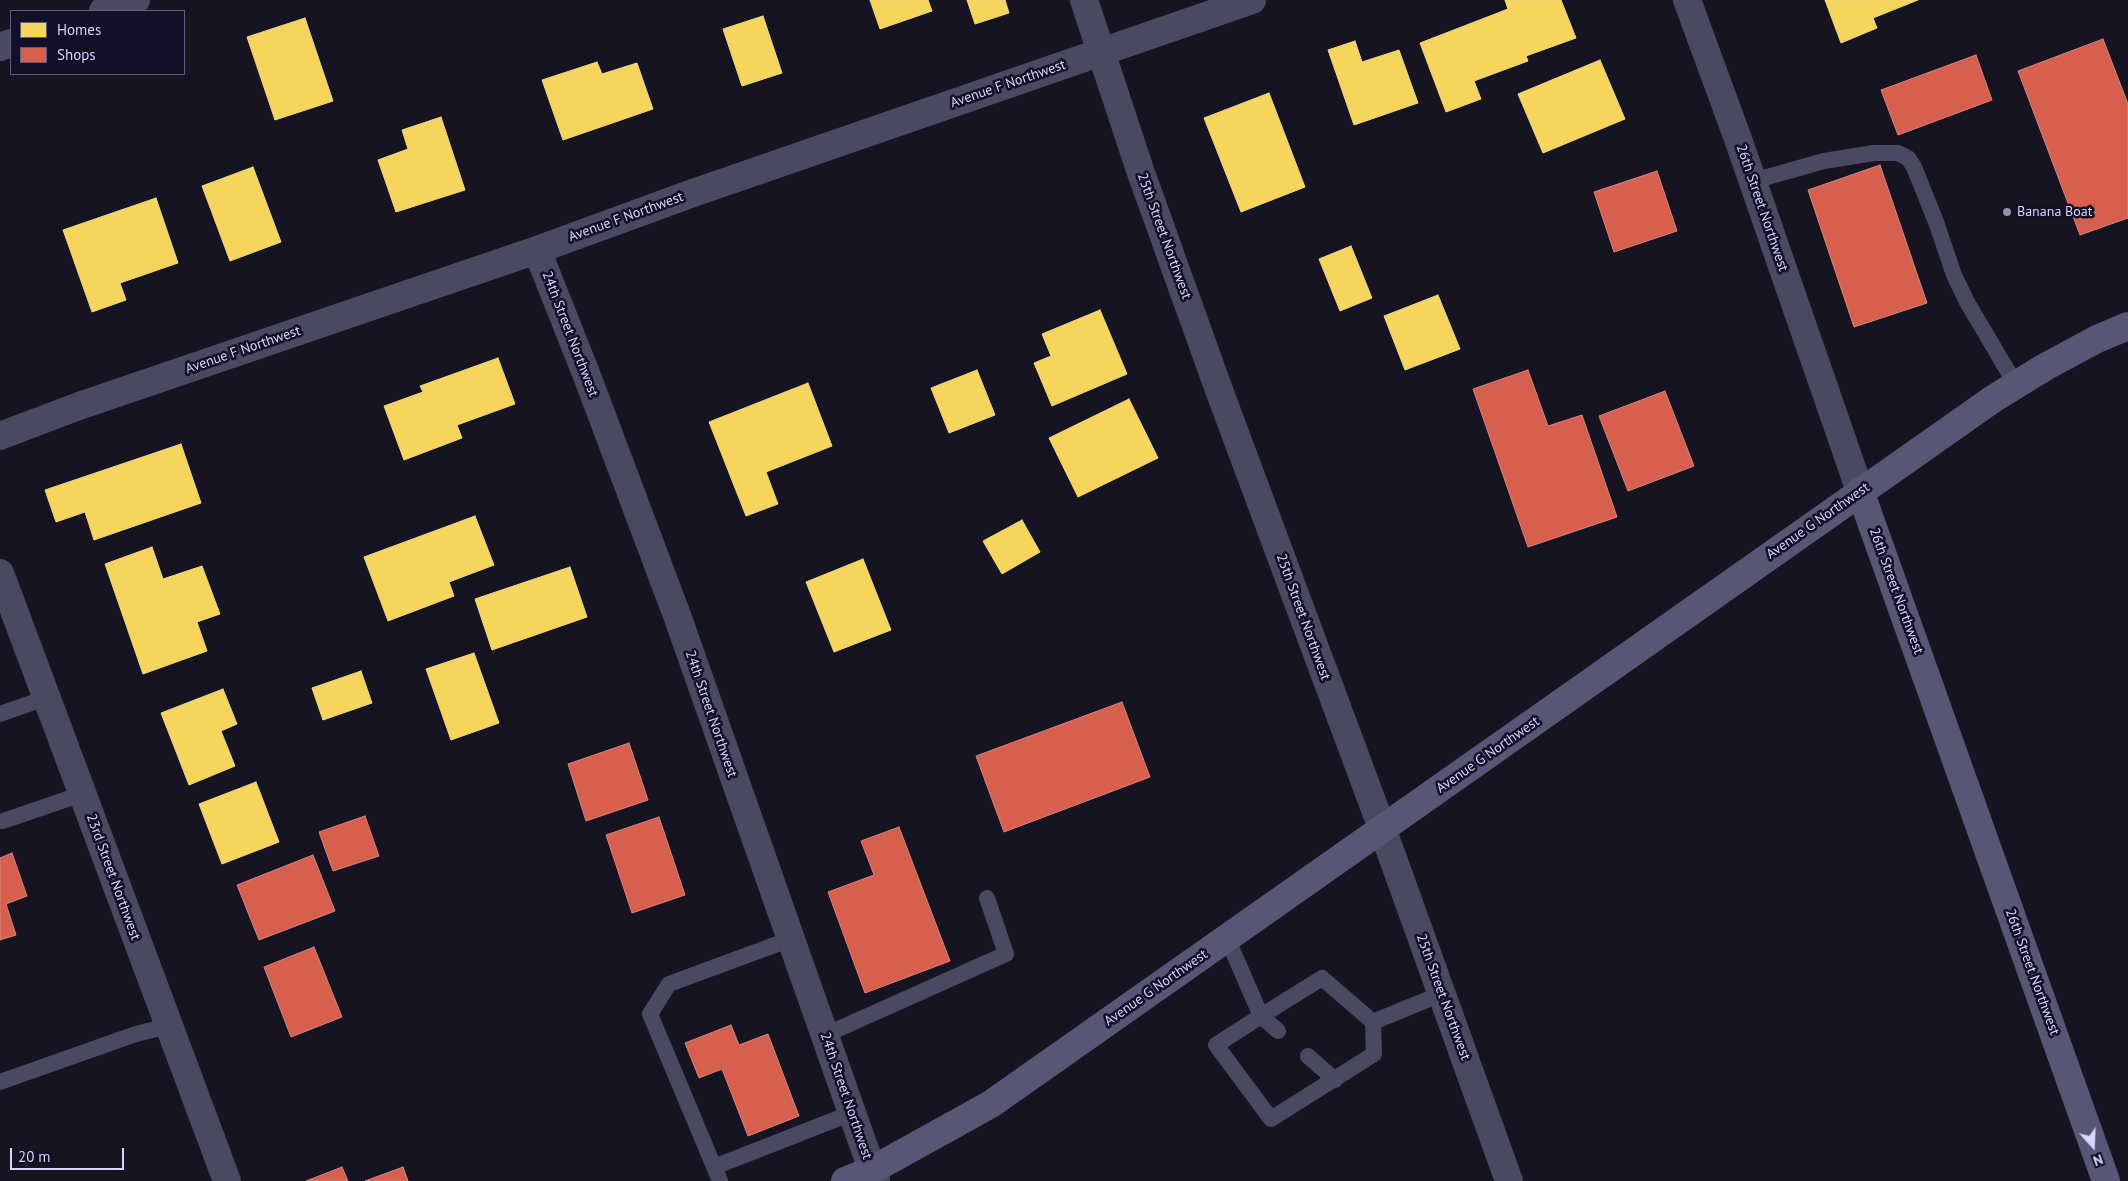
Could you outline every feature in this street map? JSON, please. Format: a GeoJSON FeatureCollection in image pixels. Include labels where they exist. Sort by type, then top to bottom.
{"type":"FeatureCollection","features":[{"type":"Feature","properties":{"kind":"main road","name":"Avenue G Northwest"},"geometry":{"type":"LineString","coordinates":[[845,1181],[874,1176],[991,1104],[1993,399],[2044,367],[2128,326]]}},
{"type":"Feature","properties":{"kind":"main road","name":"26th Street Northwest"},"geometry":{"type":"LineString","coordinates":[[1860,491],[2106,1181]]}},
{"type":"Feature","properties":{"kind":"street"},"geometry":{"type":"LineString","coordinates":[[106,10],[136,0]]}},
{"type":"Feature","properties":{"kind":"street","name":"25th Street Northwest"},"geometry":{"type":"LineString","coordinates":[[1084,0],[1140,170],[1219,390],[1382,828],[1510,1181]]}},
{"type":"Feature","properties":{"kind":"street","name":"Avenue F Northwest"},"geometry":{"type":"LineString","coordinates":[[0,436],[79,406],[537,250],[693,193],[1252,0]]}},
{"type":"Feature","properties":{"kind":"street","name":"26th Street Northwest"},"geometry":{"type":"LineString","coordinates":[[1687,0],[1753,181],[1860,491]]}},
{"type":"Feature","properties":{"kind":"street","name":"24th Street Northwest"},"geometry":{"type":"LineString","coordinates":[[537,250],[587,376],[678,618],[874,1176]]}},
{"type":"Feature","properties":{"kind":"street","name":"23rd Street Northwest"},"geometry":{"type":"LineString","coordinates":[[0,573],[227,1181]]}},
{"type":"Feature","properties":{"kind":"lane"},"geometry":{"type":"LineString","coordinates":[[1753,181],[1824,161],[1857,156],[1898,153],[1908,158],[1914,167],[1966,302],[2016,385]]}},
{"type":"Feature","properties":{"kind":"lane"},"geometry":{"type":"LineString","coordinates":[[0,714],[46,698]]}},
{"type":"Feature","properties":{"kind":"lane"},"geometry":{"type":"LineString","coordinates":[[3,821],[82,794]]}},
{"type":"Feature","properties":{"kind":"lane"},"geometry":{"type":"LineString","coordinates":[[825,1035],[1006,954],[986,898]]}},
{"type":"Feature","properties":{"kind":"lane"},"geometry":{"type":"LineString","coordinates":[[1227,938],[1261,1016],[1278,1031]]}},
{"type":"Feature","properties":{"kind":"lane"},"geometry":{"type":"LineString","coordinates":[[791,939],[669,984],[650,1014],[717,1174],[852,1113]]}},
{"type":"Feature","properties":{"kind":"lane"},"geometry":{"type":"LineString","coordinates":[[1322,978],[1373,1022],[1374,1054],[1270,1119],[1216,1046],[1261,1016],[1322,978]]}},
{"type":"Feature","properties":{"kind":"lane"},"geometry":{"type":"LineString","coordinates":[[1373,1022],[1441,994]]}},
{"type":"Feature","properties":{"kind":"lane"},"geometry":{"type":"LineString","coordinates":[[0,1082],[136,1034],[168,1026]]}},
{"type":"Feature","properties":{"kind":"lane"},"geometry":{"type":"LineString","coordinates":[[1308,1056],[1334,1080]]}},
{"type":"Feature","properties":{"kind":"building: Homes"},"geometry":{"type":"Polygon","coordinates":[[[870,0],[928,0],[932,11],[880,29],[870,0]]]}},
{"type":"Feature","properties":{"kind":"building: Homes"},"geometry":{"type":"Polygon","coordinates":[[[967,0],[1005,0],[1009,13],[975,24],[967,0]]]}},
{"type":"Feature","properties":{"kind":"building: Homes"},"geometry":{"type":"Polygon","coordinates":[[[1505,0],[1561,0],[1576,38],[1526,56],[1528,61],[1474,81],[1481,99],[1446,112],[1420,43],[1508,9],[1505,0]]]}},
{"type":"Feature","properties":{"kind":"building: Homes"},"geometry":{"type":"Polygon","coordinates":[[[1825,0],[1918,0],[1873,18],[1877,28],[1841,43],[1825,0]]]}},
{"type":"Feature","properties":{"kind":"building: Homes"},"geometry":{"type":"Polygon","coordinates":[[[763,16],[782,73],[742,86],[723,29],[763,16]]]}},
{"type":"Feature","properties":{"kind":"building: Homes"},"geometry":{"type":"Polygon","coordinates":[[[305,18],[333,101],[275,120],[247,37],[305,18]]]}},
{"type":"Feature","properties":{"kind":"building: Homes"},"geometry":{"type":"Polygon","coordinates":[[[1355,41],[1362,62],[1399,50],[1418,103],[1354,125],[1328,50],[1355,41]]]}},
{"type":"Feature","properties":{"kind":"building: Homes"},"geometry":{"type":"Polygon","coordinates":[[[1600,60],[1625,119],[1543,153],[1518,94],[1600,60]]]}},
{"type":"Feature","properties":{"kind":"building: Homes"},"geometry":{"type":"Polygon","coordinates":[[[597,62],[602,74],[637,63],[653,109],[563,140],[542,80],[597,62]]]}},
{"type":"Feature","properties":{"kind":"building: Homes"},"geometry":{"type":"Polygon","coordinates":[[[1269,93],[1305,187],[1241,212],[1204,118],[1269,93]]]}},
{"type":"Feature","properties":{"kind":"building: Homes"},"geometry":{"type":"Polygon","coordinates":[[[441,117],[465,190],[396,212],[378,160],[408,149],[402,130],[441,117]]]}},
{"type":"Feature","properties":{"kind":"building: Homes"},"geometry":{"type":"Polygon","coordinates":[[[253,167],[281,242],[230,261],[202,186],[253,167]]]}},
{"type":"Feature","properties":{"kind":"building: Homes"},"geometry":{"type":"Polygon","coordinates":[[[156,198],[178,263],[120,283],[126,300],[92,312],[63,230],[156,198]]]}},
{"type":"Feature","properties":{"kind":"building: Homes"},"geometry":{"type":"Polygon","coordinates":[[[1351,246],[1372,298],[1340,311],[1319,259],[1351,246]]]}},
{"type":"Feature","properties":{"kind":"building: Homes"},"geometry":{"type":"Polygon","coordinates":[[[1438,295],[1460,349],[1405,370],[1384,316],[1438,295]]]}},
{"type":"Feature","properties":{"kind":"building: Homes"},"geometry":{"type":"Polygon","coordinates":[[[1100,310],[1127,374],[1052,406],[1034,363],[1051,356],[1042,334],[1100,310]]]}},
{"type":"Feature","properties":{"kind":"building: Homes"},"geometry":{"type":"Polygon","coordinates":[[[498,358],[515,404],[457,425],[462,438],[404,460],[384,406],[423,392],[420,386],[498,358]]]}},
{"type":"Feature","properties":{"kind":"building: Homes"},"geometry":{"type":"Polygon","coordinates":[[[977,370],[995,415],[949,433],[931,388],[977,370]]]}},
{"type":"Feature","properties":{"kind":"building: Homes"},"geometry":{"type":"Polygon","coordinates":[[[808,383],[832,446],[766,472],[778,504],[746,516],[709,422],[808,383]]]}},
{"type":"Feature","properties":{"kind":"building: Homes"},"geometry":{"type":"Polygon","coordinates":[[[1129,399],[1158,458],[1078,497],[1049,438],[1129,399]]]}},
{"type":"Feature","properties":{"kind":"building: Homes"},"geometry":{"type":"Polygon","coordinates":[[[181,444],[201,503],[94,540],[85,512],[56,522],[45,490],[181,444]]]}},
{"type":"Feature","properties":{"kind":"building: Homes"},"geometry":{"type":"Polygon","coordinates":[[[475,516],[494,565],[449,582],[454,596],[388,621],[364,557],[475,516]]]}},
{"type":"Feature","properties":{"kind":"building: Homes"},"geometry":{"type":"Polygon","coordinates":[[[1022,520],[1040,552],[1002,574],[983,541],[1022,520]]]}},
{"type":"Feature","properties":{"kind":"building: Homes"},"geometry":{"type":"Polygon","coordinates":[[[152,547],[163,579],[202,566],[220,614],[197,622],[207,651],[143,674],[105,564],[152,547]]]}},
{"type":"Feature","properties":{"kind":"building: Homes"},"geometry":{"type":"Polygon","coordinates":[[[863,559],[891,630],[834,652],[806,582],[863,559]]]}},
{"type":"Feature","properties":{"kind":"building: Homes"},"geometry":{"type":"Polygon","coordinates":[[[570,567],[587,617],[492,650],[475,599],[570,567]]]}},
{"type":"Feature","properties":{"kind":"building: Homes"},"geometry":{"type":"Polygon","coordinates":[[[474,653],[499,723],[451,740],[426,669],[474,653]]]}},
{"type":"Feature","properties":{"kind":"building: Homes"},"geometry":{"type":"Polygon","coordinates":[[[361,671],[372,703],[323,720],[312,688],[361,671]]]}},
{"type":"Feature","properties":{"kind":"building: Homes"},"geometry":{"type":"Polygon","coordinates":[[[223,689],[237,724],[221,731],[235,766],[189,785],[161,713],[223,689]]]}},
{"type":"Feature","properties":{"kind":"building: Homes"},"geometry":{"type":"Polygon","coordinates":[[[256,782],[279,842],[222,864],[199,804],[256,782]]]}},
{"type":"Feature","properties":{"kind":"building: Shops"},"geometry":{"type":"Polygon","coordinates":[[[2103,39],[2128,104],[2128,218],[2080,235],[2018,71],[2103,39]]]}},
{"type":"Feature","properties":{"kind":"building: Shops"},"geometry":{"type":"Polygon","coordinates":[[[1976,55],[1992,100],[1898,135],[1881,90],[1976,55]]]}},
{"type":"Feature","properties":{"kind":"building: Shops"},"geometry":{"type":"Polygon","coordinates":[[[1880,165],[1927,303],[1854,327],[1808,190],[1880,165]]]}},
{"type":"Feature","properties":{"kind":"building: Shops"},"geometry":{"type":"Polygon","coordinates":[[[1657,171],[1677,231],[1614,252],[1594,192],[1657,171]]]}},
{"type":"Feature","properties":{"kind":"building: Shops"},"geometry":{"type":"Polygon","coordinates":[[[1528,370],[1548,426],[1582,415],[1617,517],[1528,547],[1473,389],[1528,370]]]}},
{"type":"Feature","properties":{"kind":"building: Shops"},"geometry":{"type":"Polygon","coordinates":[[[1665,391],[1694,466],[1628,491],[1599,416],[1665,391]]]}},
{"type":"Feature","properties":{"kind":"building: Shops"},"geometry":{"type":"Polygon","coordinates":[[[1122,702],[1150,777],[1004,832],[976,756],[1122,702]]]}},
{"type":"Feature","properties":{"kind":"building: Shops"},"geometry":{"type":"Polygon","coordinates":[[[629,743],[648,800],[586,821],[568,764],[629,743]]]}},
{"type":"Feature","properties":{"kind":"building: Shops"},"geometry":{"type":"Polygon","coordinates":[[[365,816],[379,856],[333,871],[319,832],[365,816]]]}},
{"type":"Feature","properties":{"kind":"building: Shops"},"geometry":{"type":"Polygon","coordinates":[[[659,817],[685,895],[632,913],[606,835],[659,817]]]}},
{"type":"Feature","properties":{"kind":"building: Shops"},"geometry":{"type":"Polygon","coordinates":[[[899,827],[950,961],[865,993],[828,892],[874,875],[861,841],[899,827]]]}},
{"type":"Feature","properties":{"kind":"building: Shops"},"geometry":{"type":"Polygon","coordinates":[[[12,853],[27,896],[6,904],[16,935],[0,940],[0,858],[12,853]]]}},
{"type":"Feature","properties":{"kind":"building: Shops"},"geometry":{"type":"Polygon","coordinates":[[[313,855],[335,911],[259,940],[237,885],[313,855]]]}},
{"type":"Feature","properties":{"kind":"building: Shops"},"geometry":{"type":"Polygon","coordinates":[[[314,947],[342,1017],[291,1037],[264,967],[314,947]]]}},
{"type":"Feature","properties":{"kind":"building: Shops"},"geometry":{"type":"Polygon","coordinates":[[[731,1025],[739,1045],[768,1034],[799,1116],[748,1136],[722,1069],[699,1078],[685,1043],[731,1025]]]}},
{"type":"Feature","properties":{"kind":"building: Shops"},"geometry":{"type":"Polygon","coordinates":[[[342,1167],[348,1181],[306,1181],[342,1167]]]}},
{"type":"Feature","properties":{"kind":"building: Shops"},"geometry":{"type":"Polygon","coordinates":[[[403,1167],[408,1181],[365,1181],[403,1167]]]}},
{"type":"Feature","properties":{"kind":"place","name":"Banana Boat"},"geometry":{"type":"Point","coordinates":[2007,212]}}]}
